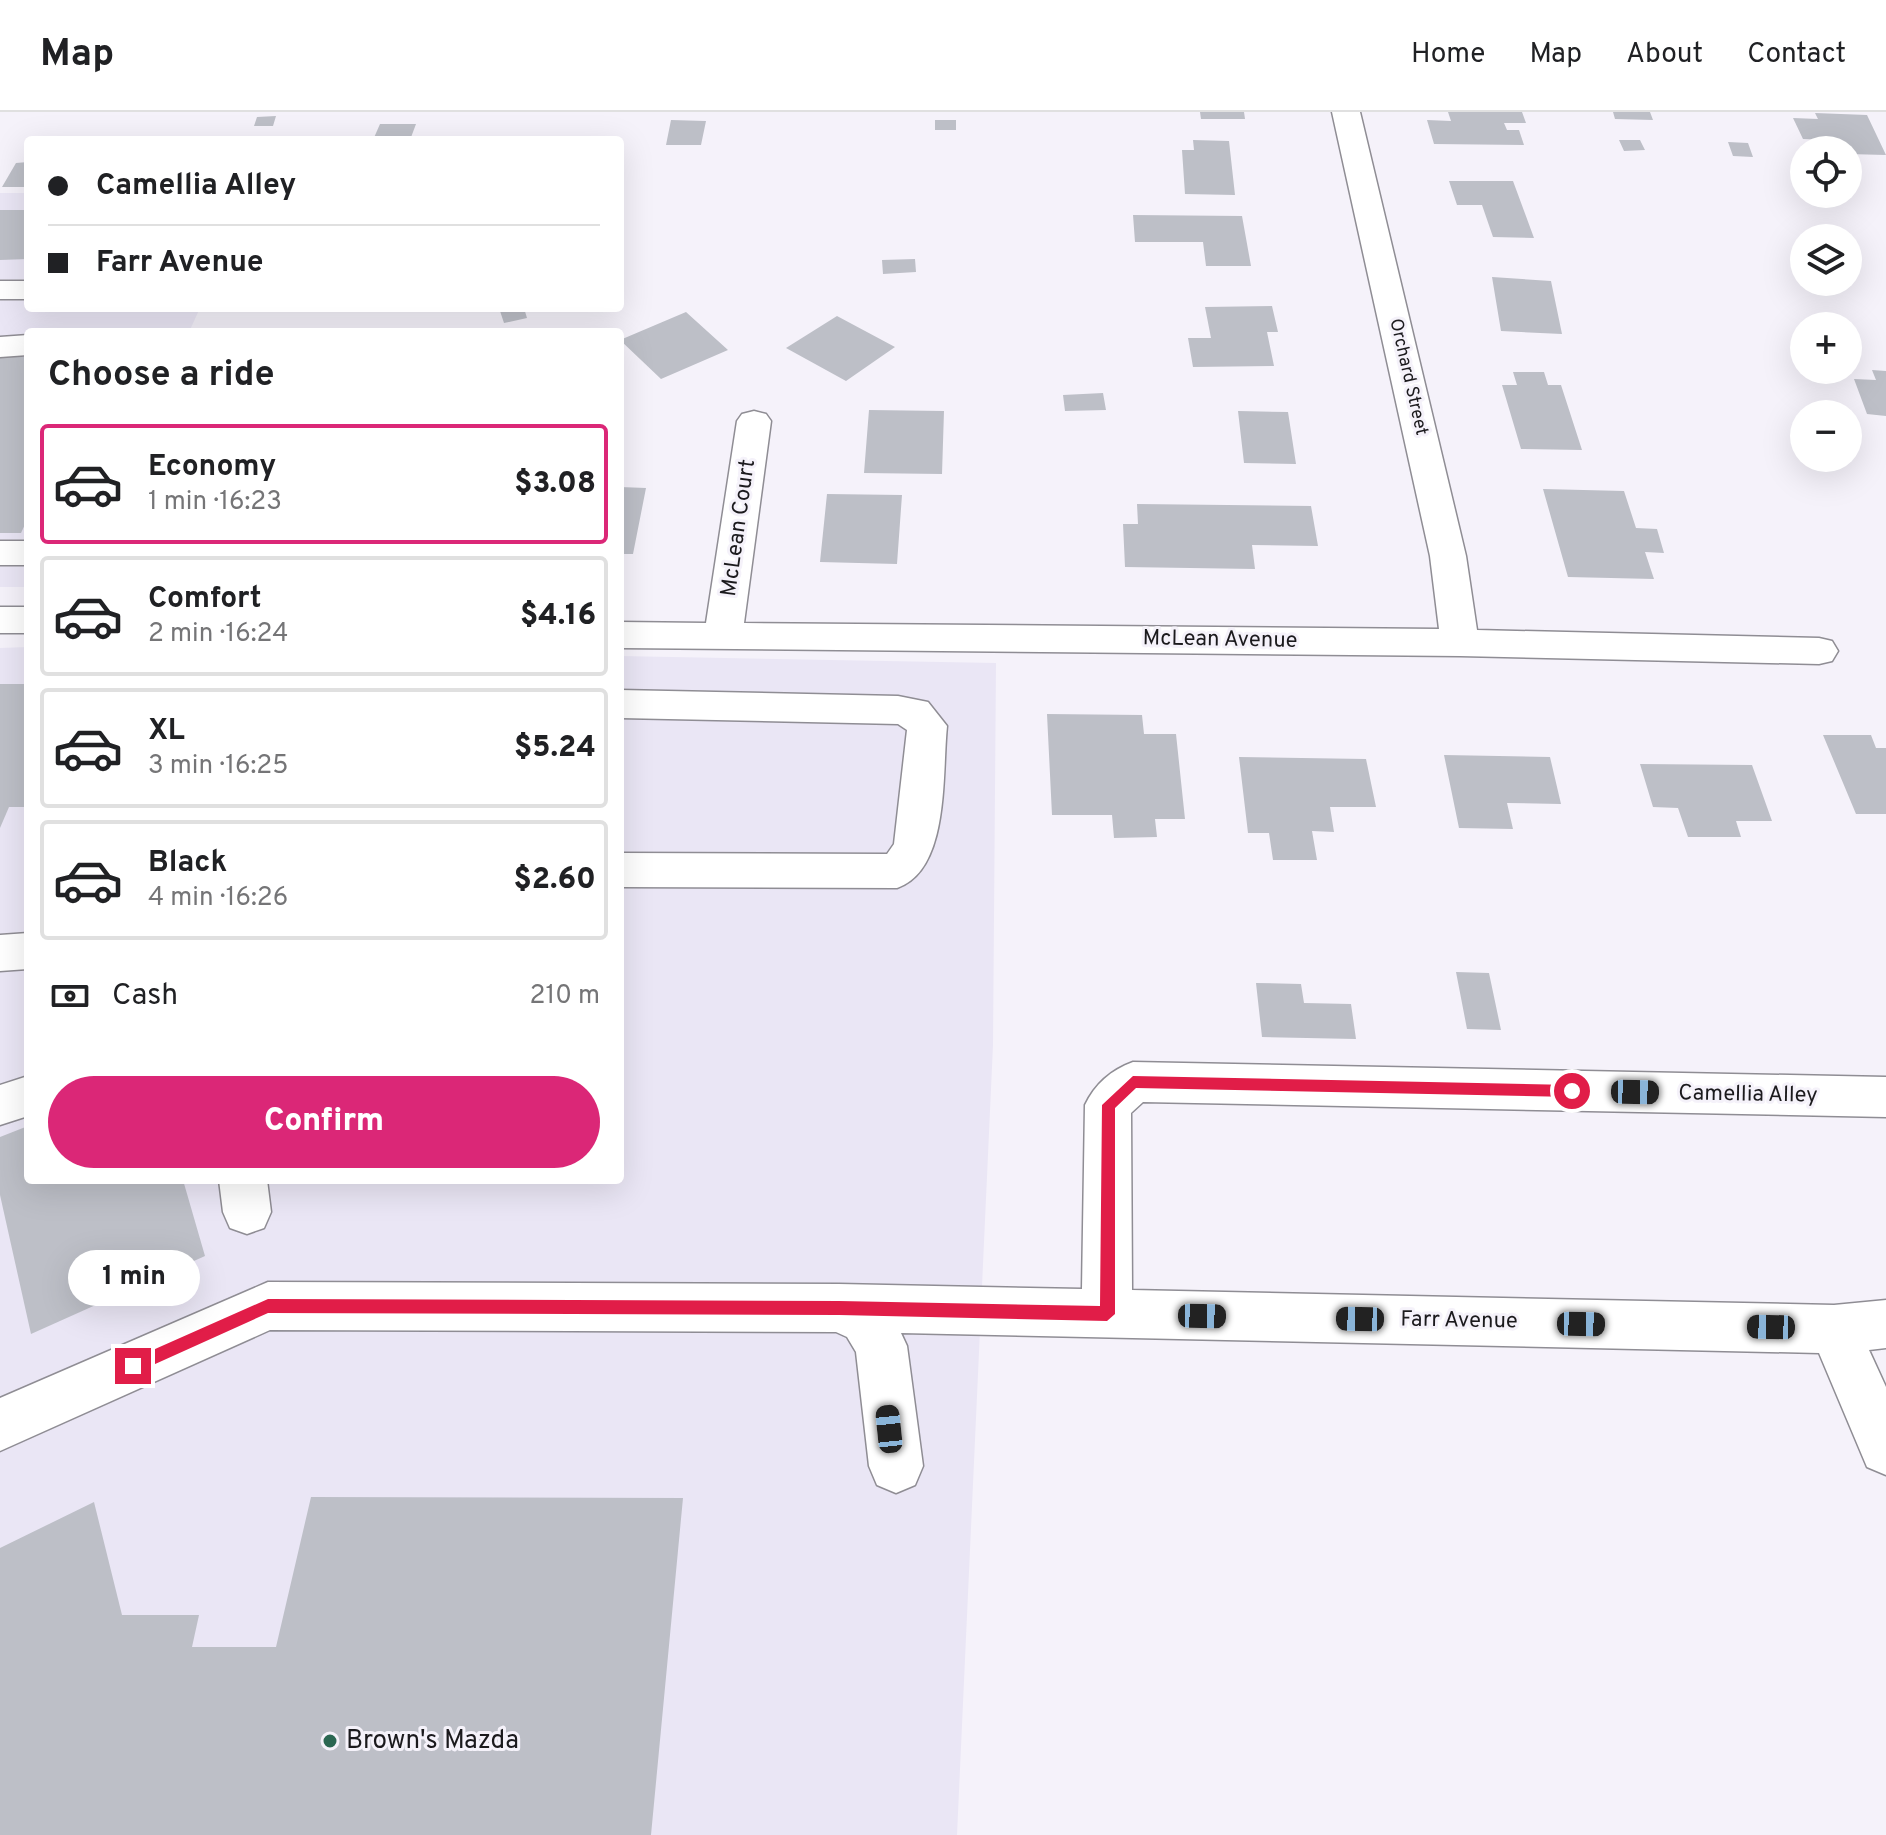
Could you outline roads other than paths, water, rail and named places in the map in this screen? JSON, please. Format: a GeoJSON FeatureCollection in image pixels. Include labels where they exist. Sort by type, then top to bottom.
{"type":"FeatureCollection","features":[{"type":"Feature","properties":{"kind":"street","name":"Orchard Street"},"geometry":{"type":"LineString","coordinates":[[1346,112],[1448,556],[1460,643]]}},
{"type":"Feature","properties":{"kind":"street"},"geometry":{"type":"LineString","coordinates":[[0,290],[24,290]]}},
{"type":"Feature","properties":{"kind":"street"},"geometry":{"type":"LineString","coordinates":[[0,347],[24,345]]}},
{"type":"Feature","properties":{"kind":"street","name":"McLean Court"},"geometry":{"type":"LineString","coordinates":[[723,636],[754,421]]}},
{"type":"Feature","properties":{"kind":"street"},"geometry":{"type":"LineString","coordinates":[[0,553],[24,553]]}},
{"type":"Feature","properties":{"kind":"street"},"geometry":{"type":"LineString","coordinates":[[0,620],[24,620]]}},
{"type":"Feature","properties":{"kind":"street","name":"McLean Avenue"},"geometry":{"type":"LineString","coordinates":[[624,635],[1460,643],[1819,651]]}},
{"type":"Feature","properties":{"kind":"street"},"geometry":{"type":"LineString","coordinates":[[624,704],[898,710],[914,712],[927,726],[915,844],[909,859],[897,871],[624,870]]}},
{"type":"Feature","properties":{"kind":"street"},"geometry":{"type":"LineString","coordinates":[[0,953],[24,951]]}},
{"type":"Feature","properties":{"kind":"street","name":"Camellia Alley"},"geometry":{"type":"LineString","coordinates":[[1107,1314],[1108,1105],[1133,1082],[1886,1097]]}},
{"type":"Feature","properties":{"kind":"street"},"geometry":{"type":"LineString","coordinates":[[0,1105],[24,1097]]}},
{"type":"Feature","properties":{"kind":"street","name":"Farr Avenue"},"geometry":{"type":"LineString","coordinates":[[0,1425],[268,1306],[839,1308],[1834,1329],[1886,1324]]}},
{"type":"Feature","properties":{"kind":"street"},"geometry":{"type":"LineString","coordinates":[[839,1308],[865,1320],[881,1346],[896,1466]]}},
{"type":"Feature","properties":{"kind":"street"},"geometry":{"type":"LineString","coordinates":[[1834,1329],[1886,1448]]}},
{"type":"Feature","properties":{"kind":"place","name":"Brown's Mazda"},"geometry":{"type":"Point","coordinates":[330,1741]}}]}
